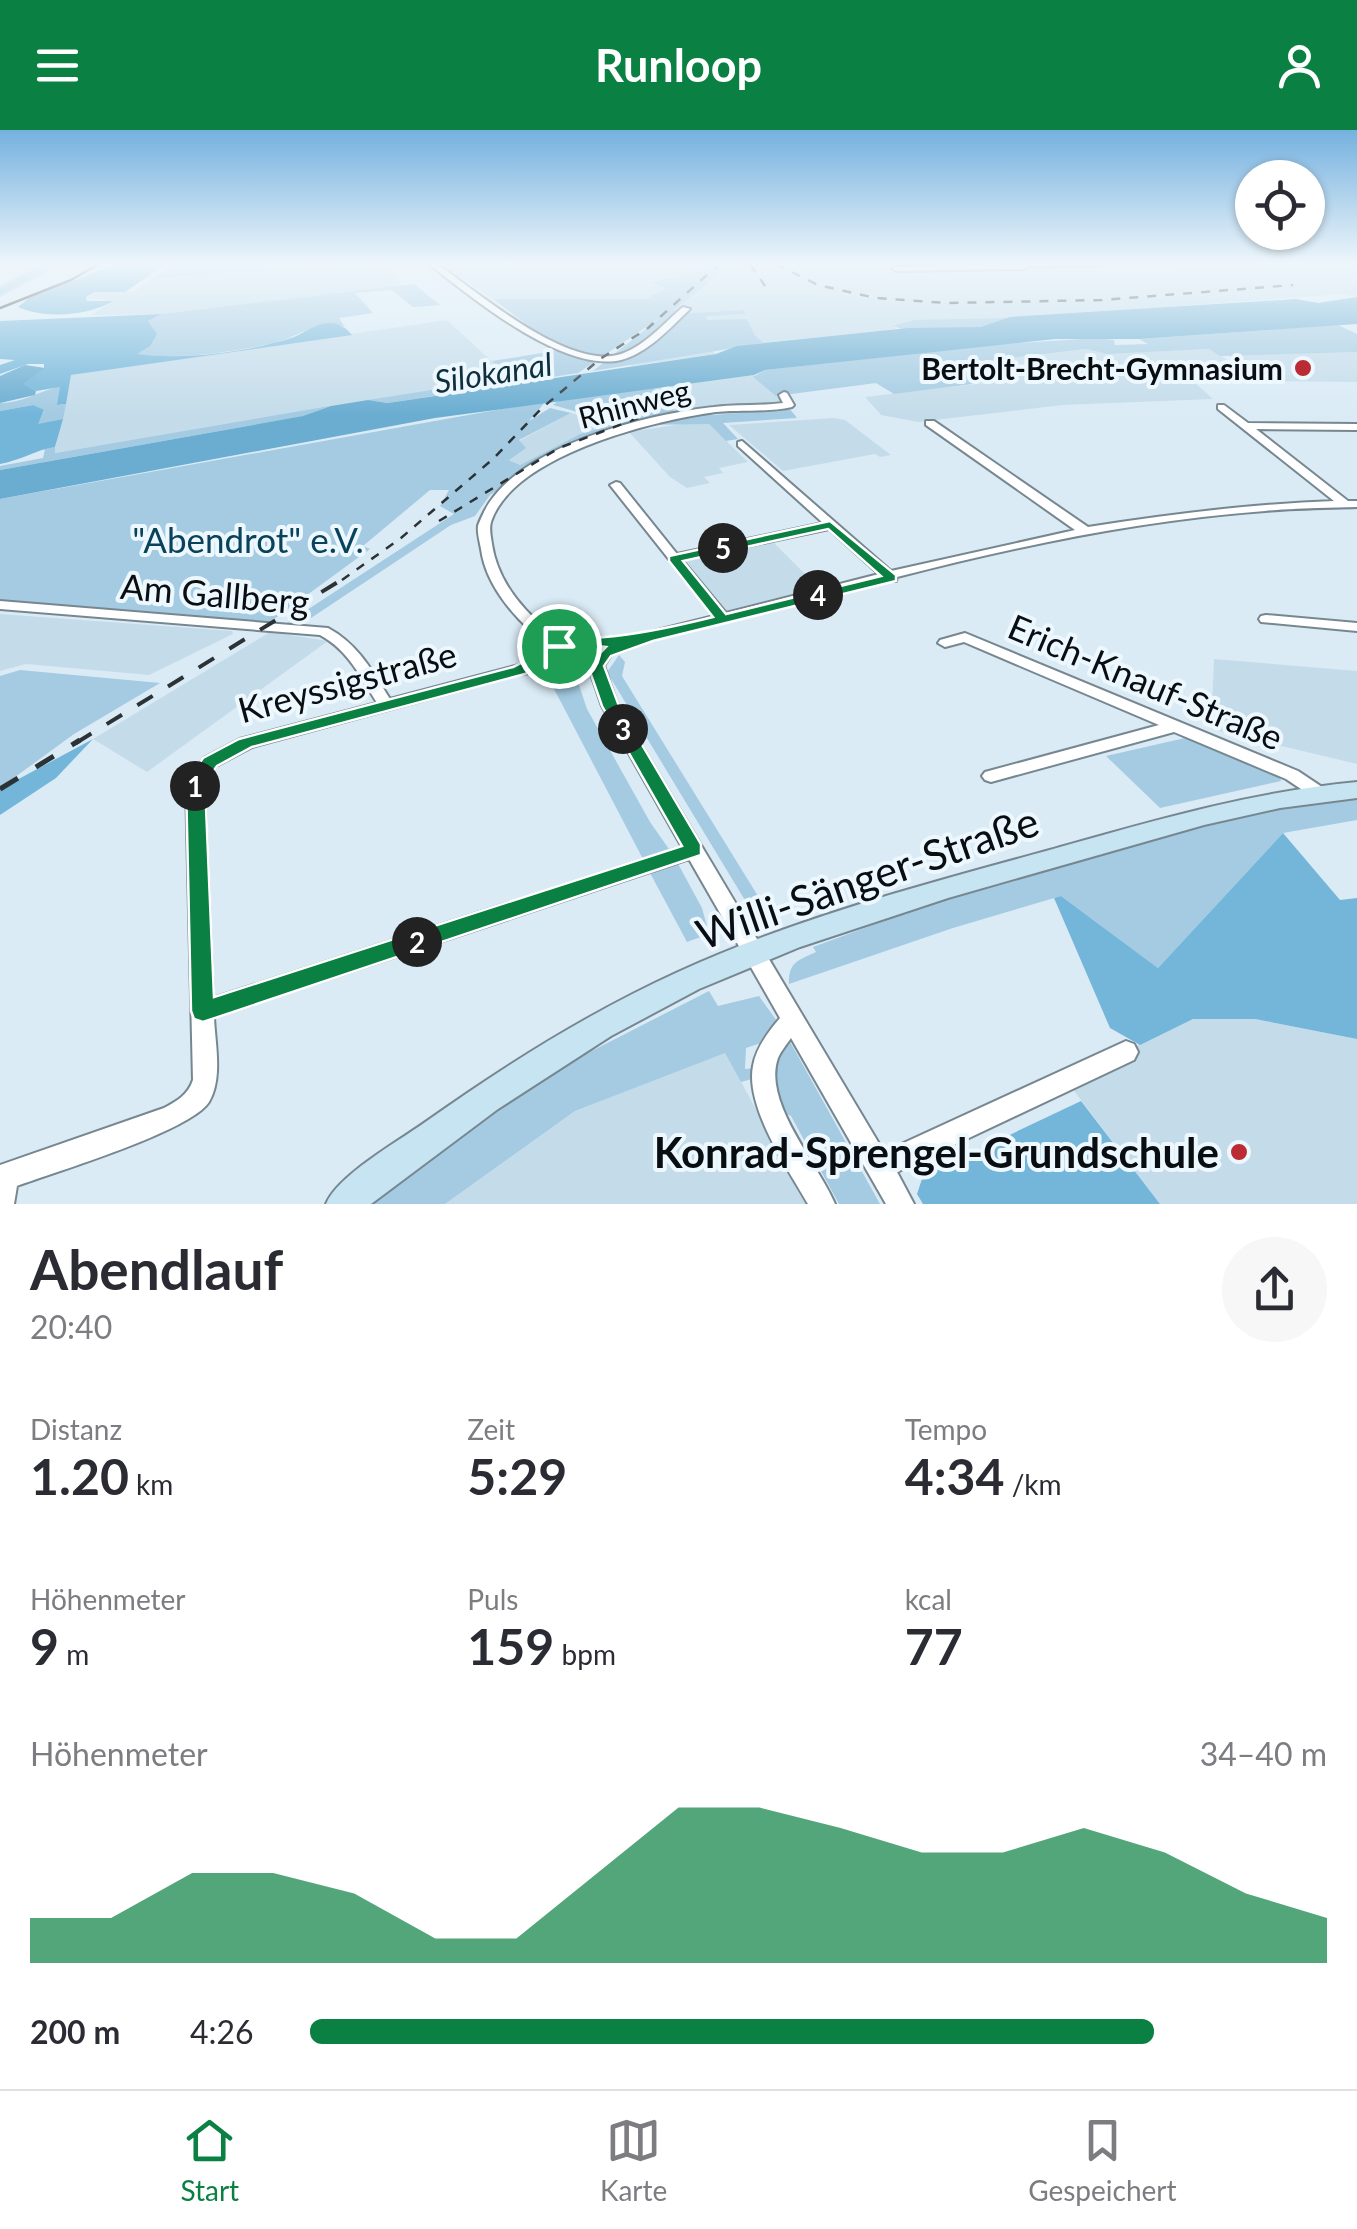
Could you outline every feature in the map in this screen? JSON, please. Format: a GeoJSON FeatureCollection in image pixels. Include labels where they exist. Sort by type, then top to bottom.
{"type":"FeatureCollection","features":[{"type":"Feature","properties":{"kind":"main road","name":"Willi-Sänger-Straße"},"geometry":{"type":"LineString","coordinates":[[343,1204],[421,1143],[554,1054],[642,1004],[755,954],[919,896],[1183,820],[1320,793],[1357,790]]}},
{"type":"Feature","properties":{"kind":"street"},"geometry":{"type":"LineString","coordinates":[[506,314],[541,338],[594,358],[617,358],[634,351],[680,314]]}},
{"type":"Feature","properties":{"kind":"street","name":"Rhinweg"},"geometry":{"type":"LineString","coordinates":[[557,656],[501,586],[481,535],[491,505],[535,468],[593,439],[705,411],[788,405],[784,395]]}},
{"type":"Feature","properties":{"kind":"street"},"geometry":{"type":"LineString","coordinates":[[1222,407],[1351,504]]}},
{"type":"Feature","properties":{"kind":"street"},"geometry":{"type":"LineString","coordinates":[[930,422],[1085,531]]}},
{"type":"Feature","properties":{"kind":"street"},"geometry":{"type":"LineString","coordinates":[[1247,426],[1357,427]]}},
{"type":"Feature","properties":{"kind":"street"},"geometry":{"type":"LineString","coordinates":[[742,444],[891,578]]}},
{"type":"Feature","properties":{"kind":"street"},"geometry":{"type":"LineString","coordinates":[[616,484],[723,619]]}},
{"type":"Feature","properties":{"kind":"street","name":"Kreyssigstraße"},"geometry":{"type":"LineString","coordinates":[[1,1204],[2,1178],[148,1126],[188,1108],[200,1095],[205,1080],[195,782],[210,762],[246,743],[519,670],[557,656],[578,640],[595,658],[647,638],[1085,531],[1210,512],[1351,504]]}},
{"type":"Feature","properties":{"kind":"street"},"geometry":{"type":"LineString","coordinates":[[674,558],[830,525]]}},
{"type":"Feature","properties":{"kind":"street","name":"Am Gallberg"},"geometry":{"type":"LineString","coordinates":[[0,605],[324,631],[339,637],[350,648],[386,707]]}},
{"type":"Feature","properties":{"kind":"street"},"geometry":{"type":"LineString","coordinates":[[1266,619],[1357,626]]}},
{"type":"Feature","properties":{"kind":"street","name":"Erich-Knauf-Straße"},"geometry":{"type":"LineString","coordinates":[[946,643],[965,637],[1292,775],[1320,793]]}},
{"type":"Feature","properties":{"kind":"street"},"geometry":{"type":"LineString","coordinates":[[557,656],[595,658],[610,706],[901,1204]]}},
{"type":"Feature","properties":{"kind":"street"},"geometry":{"type":"LineString","coordinates":[[991,776],[1176,726]]}},
{"type":"Feature","properties":{"kind":"street"},"geometry":{"type":"LineString","coordinates":[[203,1011],[694,850]]}},
{"type":"Feature","properties":{"kind":"street"},"geometry":{"type":"LineString","coordinates":[[794,1019],[774,1042],[764,1074],[768,1099],[822,1204]]}},
{"type":"Feature","properties":{"kind":"street"},"geometry":{"type":"LineString","coordinates":[[880,1167],[1126,1052]]}},
{"type":"Feature","properties":{"kind":"shaded area"},"geometry":{"type":"Polygon","coordinates":[[[162,314],[148,321],[157,334],[150,346],[137,354],[174,356],[252,348],[326,323],[341,326],[352,335],[71,375],[66,404],[57,405],[60,387],[36,391],[22,384],[44,364],[28,364],[0,374],[0,365],[15,360],[0,359],[0,321],[162,314]]]}},
{"type":"Feature","properties":{"kind":"shaded area"},"geometry":{"type":"Polygon","coordinates":[[[690,314],[715,354],[718,353],[716,354],[630,366],[690,314]]]}},
{"type":"Feature","properties":{"kind":"shaded area"},"geometry":{"type":"Polygon","coordinates":[[[1069,314],[894,327],[897,329],[753,344],[762,342],[707,320],[705,315],[1069,314]]]}},
{"type":"Feature","properties":{"kind":"shaded area"},"geometry":{"type":"Polygon","coordinates":[[[1357,314],[1357,324],[1139,339],[1055,339],[765,370],[754,375],[435,418],[0,499],[0,470],[303,416],[331,406],[368,400],[388,403],[716,354],[737,346],[908,328],[981,327],[1010,317],[1357,314]]]}},
{"type":"Feature","properties":{"kind":"shaded area"},"geometry":{"type":"Polygon","coordinates":[[[447,320],[510,378],[54,453],[71,375],[447,320]]]}},
{"type":"Feature","properties":{"kind":"shaded area"},"geometry":{"type":"Polygon","coordinates":[[[1086,349],[1107,354],[1209,349],[1257,377],[1193,381],[1213,399],[1062,405],[918,422],[881,415],[865,397],[994,382],[967,363],[1086,349]]]}},
{"type":"Feature","properties":{"kind":"shaded area","name":"Bertolt-Brecht-Gymnasium"},"geometry":{"type":"Polygon","coordinates":[[[1357,352],[1357,382],[1273,381],[1227,355],[1357,352]]]}},
{"type":"Feature","properties":{"kind":"shaded area"},"geometry":{"type":"Polygon","coordinates":[[[25,365],[45,368],[23,384],[36,391],[35,395],[0,403],[0,376],[25,365]]]}},
{"type":"Feature","properties":{"kind":"shaded area"},"geometry":{"type":"Polygon","coordinates":[[[754,375],[784,403],[678,415],[654,388],[754,375]]]}},
{"type":"Feature","properties":{"kind":"shaded area"},"geometry":{"type":"Polygon","coordinates":[[[33,405],[44,410],[38,424],[63,419],[55,447],[0,464],[0,411],[33,405]]]}},
{"type":"Feature","properties":{"kind":"shaded area"},"geometry":{"type":"Polygon","coordinates":[[[571,413],[610,425],[580,434],[520,465],[508,459],[525,448],[519,441],[571,413]]]}},
{"type":"Feature","properties":{"kind":"shaded area"},"geometry":{"type":"Polygon","coordinates":[[[845,420],[891,455],[875,454],[783,471],[729,425],[845,420]]]}},
{"type":"Feature","properties":{"kind":"shaded area"},"geometry":{"type":"Polygon","coordinates":[[[688,423],[709,424],[748,462],[719,468],[723,473],[704,477],[710,483],[687,488],[670,477],[629,432],[688,423]]]}},
{"type":"Feature","properties":{"kind":"shaded area"},"geometry":{"type":"Polygon","coordinates":[[[770,539],[821,590],[773,599],[727,614],[680,558],[770,539]]]}},
{"type":"Feature","properties":{"kind":"shaded area"},"geometry":{"type":"Polygon","coordinates":[[[0,614],[233,634],[149,675],[26,664],[0,671],[0,614]]]}},
{"type":"Feature","properties":{"kind":"shaded area"},"geometry":{"type":"Polygon","coordinates":[[[270,632],[328,641],[147,772],[93,739],[270,632]]]}},
{"type":"Feature","properties":{"kind":"shaded area"},"geometry":{"type":"Polygon","coordinates":[[[1214,659],[1357,671],[1357,764],[1211,729],[1214,659]]]}},
{"type":"Feature","properties":{"kind":"shaded area"},"geometry":{"type":"Polygon","coordinates":[[[93,739],[56,778],[0,815],[0,789],[93,739]]]}},
{"type":"Feature","properties":{"kind":"shaded area"},"geometry":{"type":"Polygon","coordinates":[[[1283,833],[1340,900],[1357,898],[1357,1039],[1255,1019],[1193,1019],[1140,1045],[1110,1028],[1054,898],[1061,896],[1158,968],[1283,833]]]}},
{"type":"Feature","properties":{"kind":"shaded area","name":"Konrad-Sprengel-Grundschule"},"geometry":{"type":"Polygon","coordinates":[[[1193,1019],[1255,1019],[1357,1039],[1357,1204],[1160,1204],[1065,1079],[1193,1019]]]}},
{"type":"Feature","properties":{"kind":"shaded area"},"geometry":{"type":"Polygon","coordinates":[[[725,1052],[807,1204],[445,1204],[575,1111],[725,1052]]]}},
{"type":"Feature","properties":{"kind":"shaded area"},"geometry":{"type":"Polygon","coordinates":[[[1081,1101],[1160,1204],[923,1204],[917,1194],[923,1176],[1081,1101]]]}},
{"type":"Feature","properties":{"kind":"green space"},"geometry":{"type":"Polygon","coordinates":[[[162,314],[365,314],[339,318],[345,327],[326,325],[270,344],[185,356],[134,354],[148,321],[162,314]]]}},
{"type":"Feature","properties":{"kind":"green space"},"geometry":{"type":"Polygon","coordinates":[[[513,314],[743,314],[706,316],[707,320],[747,319],[755,336],[764,343],[593,371],[661,317],[578,373],[389,403],[368,400],[508,378],[492,361],[561,350],[513,314]]]}},
{"type":"Feature","properties":{"kind":"green space"},"geometry":{"type":"Polygon","coordinates":[[[1010,318],[951,331],[893,326],[914,320],[1010,318]]]}},
{"type":"Feature","properties":{"kind":"green space"},"geometry":{"type":"Polygon","coordinates":[[[1338,325],[1357,334],[1357,352],[1220,356],[1209,349],[1107,354],[1086,349],[966,363],[996,381],[894,394],[876,383],[776,396],[753,377],[765,370],[988,345],[1097,338],[1114,340],[1115,345],[1148,344],[1139,339],[1338,325]]]}},
{"type":"Feature","properties":{"kind":"green space"},"geometry":{"type":"Polygon","coordinates":[[[61,386],[58,405],[66,404],[63,419],[37,425],[44,411],[33,405],[0,411],[0,403],[61,386]]]}},
{"type":"Feature","properties":{"kind":"green space"},"geometry":{"type":"Polygon","coordinates":[[[654,388],[678,415],[627,426],[553,405],[560,399],[654,388]]]}},
{"type":"Feature","properties":{"kind":"green space","name":"\"Abendrot\" e.V."},"geometry":{"type":"Polygon","coordinates":[[[546,401],[529,421],[550,408],[571,413],[519,440],[526,448],[509,460],[520,465],[580,434],[610,425],[614,428],[528,469],[490,495],[475,516],[451,525],[308,620],[287,623],[454,514],[440,506],[449,490],[430,490],[363,546],[370,549],[270,622],[0,602],[0,499],[546,401]]]}},
{"type":"Feature","properties":{"kind":"green space"},"geometry":{"type":"Polygon","coordinates":[[[330,406],[304,416],[0,470],[0,466],[43,458],[45,449],[55,447],[55,453],[330,406]]]}},
{"type":"Feature","properties":{"kind":"green space"},"geometry":{"type":"Polygon","coordinates":[[[790,409],[797,418],[723,423],[738,439],[726,441],[709,424],[644,425],[708,412],[713,415],[790,409]]]}},
{"type":"Feature","properties":{"kind":"green space"},"geometry":{"type":"Polygon","coordinates":[[[619,655],[625,662],[622,676],[771,917],[758,915],[746,902],[607,672],[619,655]]]}},
{"type":"Feature","properties":{"kind":"green space"},"geometry":{"type":"Polygon","coordinates":[[[20,670],[160,683],[74,734],[0,788],[0,676],[20,670]]]}},
{"type":"Feature","properties":{"kind":"green space"},"geometry":{"type":"Polygon","coordinates":[[[552,674],[578,682],[587,709],[671,852],[644,861],[552,685],[556,683],[552,674]]]}},
{"type":"Feature","properties":{"kind":"green space"},"geometry":{"type":"Polygon","coordinates":[[[1185,738],[1279,776],[1281,781],[1160,808],[1106,756],[1185,738]]]}},
{"type":"Feature","properties":{"kind":"green space"},"geometry":{"type":"Polygon","coordinates":[[[1357,795],[1357,820],[1283,833],[1158,968],[1061,896],[789,984],[792,967],[816,952],[813,947],[957,894],[1240,813],[1357,795]]]}},
{"type":"Feature","properties":{"kind":"green space"},"geometry":{"type":"Polygon","coordinates":[[[677,862],[702,908],[709,934],[687,942],[649,871],[677,862]]]}},
{"type":"Feature","properties":{"kind":"green space"},"geometry":{"type":"Polygon","coordinates":[[[709,991],[718,1006],[759,996],[779,1024],[767,1041],[746,1048],[745,1069],[757,1068],[759,1077],[741,1082],[725,1053],[575,1111],[445,1204],[364,1204],[535,1080],[709,991]]]}},
{"type":"Feature","properties":{"kind":"green space"},"geometry":{"type":"Polygon","coordinates":[[[788,1038],[880,1204],[839,1204],[791,1116],[780,1111],[769,1075],[788,1038]]]}},
{"type":"Feature","properties":{"kind":"railway"},"geometry":{"type":"LineString","coordinates":[[342,580],[401,538],[600,359],[663,314]]}},
{"type":"Feature","properties":{"kind":"railway"},"geometry":{"type":"LineString","coordinates":[[439,521],[559,448],[638,418]]}},
{"type":"Feature","properties":{"kind":"railway"},"geometry":{"type":"LineString","coordinates":[[76,743],[346,577]]}},
{"type":"Feature","properties":{"kind":"railway"},"geometry":{"type":"LineString","coordinates":[[0,789],[80,740]]}},
{"type":"Feature","properties":{"kind":"place","name":"Bertolt-Brecht-Gymnasium"},"geometry":{"type":"Point","coordinates":[1303,368]}},
{"type":"Feature","properties":{"kind":"place","name":"Konrad-Sprengel-Grundschule"},"geometry":{"type":"Point","coordinates":[1239,1152]}},
{"type":"Feature","properties":{"kind":"route"},"geometry":{"type":"LineString","coordinates":[[559,646],[552,656],[519,670],[435,696],[246,743],[210,762],[195,782],[203,1011],[694,850],[610,706],[596,666],[606,652],[647,638],[891,578],[830,525],[674,558],[723,619],[647,638],[598,643],[578,640],[559,646]]}},
{"type":"Feature","properties":{"kind":"water label","name":"Silokanal"},"geometry":{"type":"Point","coordinates":[493,372]}}]}
